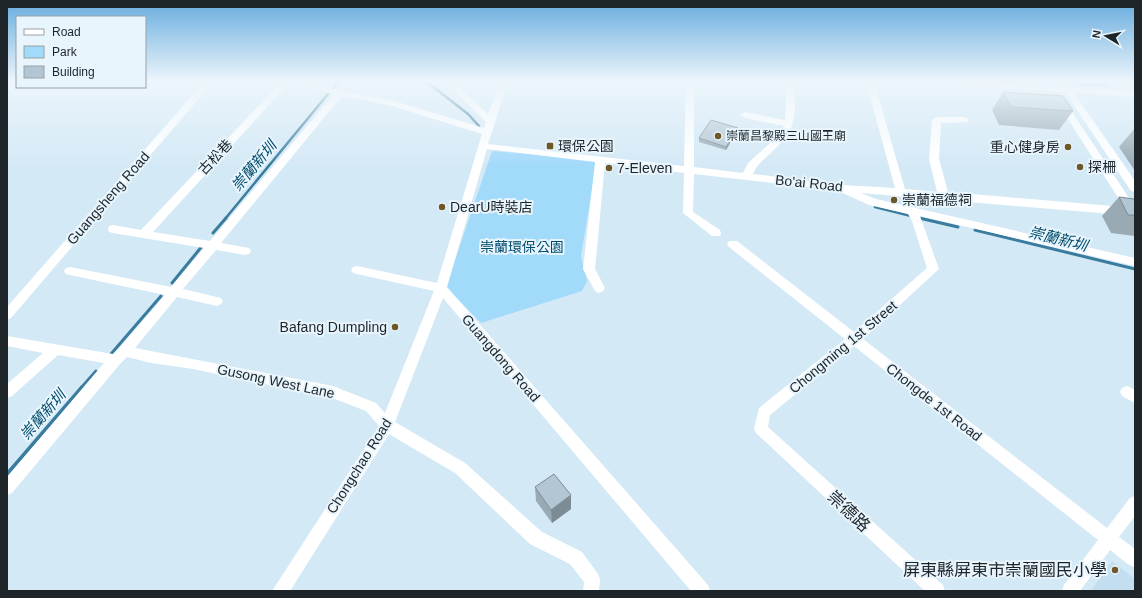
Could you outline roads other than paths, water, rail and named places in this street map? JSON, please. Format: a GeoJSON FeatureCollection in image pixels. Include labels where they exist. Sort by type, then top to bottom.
{"type":"FeatureCollection","features":[{"type":"Feature","properties":{"kind":"street","name":"Guangsheng Road"},"geometry":{"type":"LineString","coordinates":[[7,315],[185,110]]}},
{"type":"Feature","properties":{"kind":"street","name":"古松巷"},"geometry":{"type":"LineString","coordinates":[[145,233],[260,110]]}},
{"type":"Feature","properties":{"kind":"street"},"geometry":{"type":"LineString","coordinates":[[7,488],[213,246],[326,110]]}},
{"type":"Feature","properties":{"kind":"street"},"geometry":{"type":"LineString","coordinates":[[411,110],[487,132]]}},
{"type":"Feature","properties":{"kind":"street"},"geometry":{"type":"LineString","coordinates":[[478,110],[490,121]]}},
{"type":"Feature","properties":{"kind":"street"},"geometry":{"type":"LineString","coordinates":[[357,270],[441,288],[494,110]]}},
{"type":"Feature","properties":{"kind":"street"},"geometry":{"type":"LineString","coordinates":[[690,110],[688,213],[716,233]]}},
{"type":"Feature","properties":{"kind":"street"},"geometry":{"type":"LineString","coordinates":[[747,176],[752,164],[782,138],[789,124],[791,110]]}},
{"type":"Feature","properties":{"kind":"street"},"geometry":{"type":"LineString","coordinates":[[878,110],[901,192]]}},
{"type":"Feature","properties":{"kind":"street"},"geometry":{"type":"LineString","coordinates":[[1053,110],[1067,111],[1134,213]]}},
{"type":"Feature","properties":{"kind":"street"},"geometry":{"type":"LineString","coordinates":[[1081,110],[1135,189]]}},
{"type":"Feature","properties":{"kind":"street"},"geometry":{"type":"LineString","coordinates":[[745,115],[789,124]]}},
{"type":"Feature","properties":{"kind":"street"},"geometry":{"type":"LineString","coordinates":[[943,195],[934,159],[937,120],[964,120]]}},
{"type":"Feature","properties":{"kind":"street","name":"Bo'ai Road"},"geometry":{"type":"LineString","coordinates":[[483,146],[690,169],[842,188],[943,195],[1134,213]]}},
{"type":"Feature","properties":{"kind":"street"},"geometry":{"type":"LineString","coordinates":[[599,288],[589,269],[600,159]]}},
{"type":"Feature","properties":{"kind":"street"},"geometry":{"type":"LineString","coordinates":[[842,188],[872,202],[914,215],[1135,262]]}},
{"type":"Feature","properties":{"kind":"street","name":"Chongming 1st Street"},"geometry":{"type":"LineString","coordinates":[[761,429],[764,412],[853,340],[933,270],[914,215]]}},
{"type":"Feature","properties":{"kind":"street"},"geometry":{"type":"LineString","coordinates":[[113,229],[145,233],[245,251]]}},
{"type":"Feature","properties":{"kind":"street","name":"Chongde 1st Road"},"geometry":{"type":"LineString","coordinates":[[733,244],[853,340],[1135,559]]}},
{"type":"Feature","properties":{"kind":"street"},"geometry":{"type":"LineString","coordinates":[[70,271],[217,301]]}},
{"type":"Feature","properties":{"kind":"street","name":"Chongchao Road"},"geometry":{"type":"LineString","coordinates":[[280,591],[388,425],[441,288]]}},
{"type":"Feature","properties":{"kind":"street","name":"Guangdong Road"},"geometry":{"type":"LineString","coordinates":[[441,288],[702,591]]}},
{"type":"Feature","properties":{"kind":"street","name":"Gusong West Lane"},"geometry":{"type":"LineString","coordinates":[[7,341],[54,351],[152,358],[194,364],[333,392],[371,407],[388,425],[460,468],[536,538],[576,558],[592,580],[592,591]]}},
{"type":"Feature","properties":{"kind":"street"},"geometry":{"type":"LineString","coordinates":[[7,392],[54,351]]}},
{"type":"Feature","properties":{"kind":"street","name":"崇德路"},"geometry":{"type":"LineString","coordinates":[[761,429],[937,591]]}},
{"type":"Feature","properties":{"kind":"street"},"geometry":{"type":"LineString","coordinates":[[1070,591],[1135,503]]}},
{"type":"Feature","properties":{"kind":"waterway","name":"崇蘭新圳"},"geometry":{"type":"LineString","coordinates":[[225,219],[315,110]]}},
{"type":"Feature","properties":{"kind":"waterway","name":"崇蘭新圳"},"geometry":{"type":"LineString","coordinates":[[463,110],[479,126]]}},
{"type":"Feature","properties":{"kind":"waterway","name":"崇蘭新圳"},"geometry":{"type":"LineString","coordinates":[[875,207],[911,216]]}},
{"type":"Feature","properties":{"kind":"waterway","name":"崇蘭新圳"},"geometry":{"type":"LineString","coordinates":[[213,233],[226,218]]}},
{"type":"Feature","properties":{"kind":"waterway","name":"崇蘭新圳"},"geometry":{"type":"LineString","coordinates":[[921,219],[919,218],[958,227]]}},
{"type":"Feature","properties":{"kind":"waterway","name":"崇蘭新圳"},"geometry":{"type":"LineString","coordinates":[[975,230],[1135,269]]}},
{"type":"Feature","properties":{"kind":"waterway","name":"崇蘭新圳"},"geometry":{"type":"LineString","coordinates":[[172,283],[203,245]]}},
{"type":"Feature","properties":{"kind":"waterway","name":"崇蘭新圳"},"geometry":{"type":"LineString","coordinates":[[111,354],[161,296]]}},
{"type":"Feature","properties":{"kind":"waterway","name":"崇蘭新圳"},"geometry":{"type":"LineString","coordinates":[[81,388],[96,371]]}},
{"type":"Feature","properties":{"kind":"waterway","name":"崇蘭新圳"},"geometry":{"type":"LineString","coordinates":[[7,474],[82,387]]}},
{"type":"Feature","properties":{"kind":"place","name":"崇蘭昌黎殿三山國王廟"},"geometry":{"type":"Point","coordinates":[718,136]}},
{"type":"Feature","properties":{"kind":"place","name":"環保公園"},"geometry":{"type":"Point","coordinates":[550,146]}},
{"type":"Feature","properties":{"kind":"place","name":"重心健身房"},"geometry":{"type":"Point","coordinates":[1068,147]}},
{"type":"Feature","properties":{"kind":"place","name":"探柵"},"geometry":{"type":"Point","coordinates":[1080,167]}},
{"type":"Feature","properties":{"kind":"place","name":"7-Eleven"},"geometry":{"type":"Point","coordinates":[609,168]}},
{"type":"Feature","properties":{"kind":"place","name":"崇蘭福德祠"},"geometry":{"type":"Point","coordinates":[894,200]}},
{"type":"Feature","properties":{"kind":"place","name":"DearU時裝店"},"geometry":{"type":"Point","coordinates":[442,207]}},
{"type":"Feature","properties":{"kind":"place","name":"Bafang Dumpling"},"geometry":{"type":"Point","coordinates":[395,327]}},
{"type":"Feature","properties":{"kind":"place","name":"屏東縣屏東市崇蘭國民小學"},"geometry":{"type":"Point","coordinates":[1115,570]}},
{"type":"Feature","properties":{"kind":"park label","name":"崇蘭環保公園"},"geometry":{"type":"Point","coordinates":[522,247]}}]}
